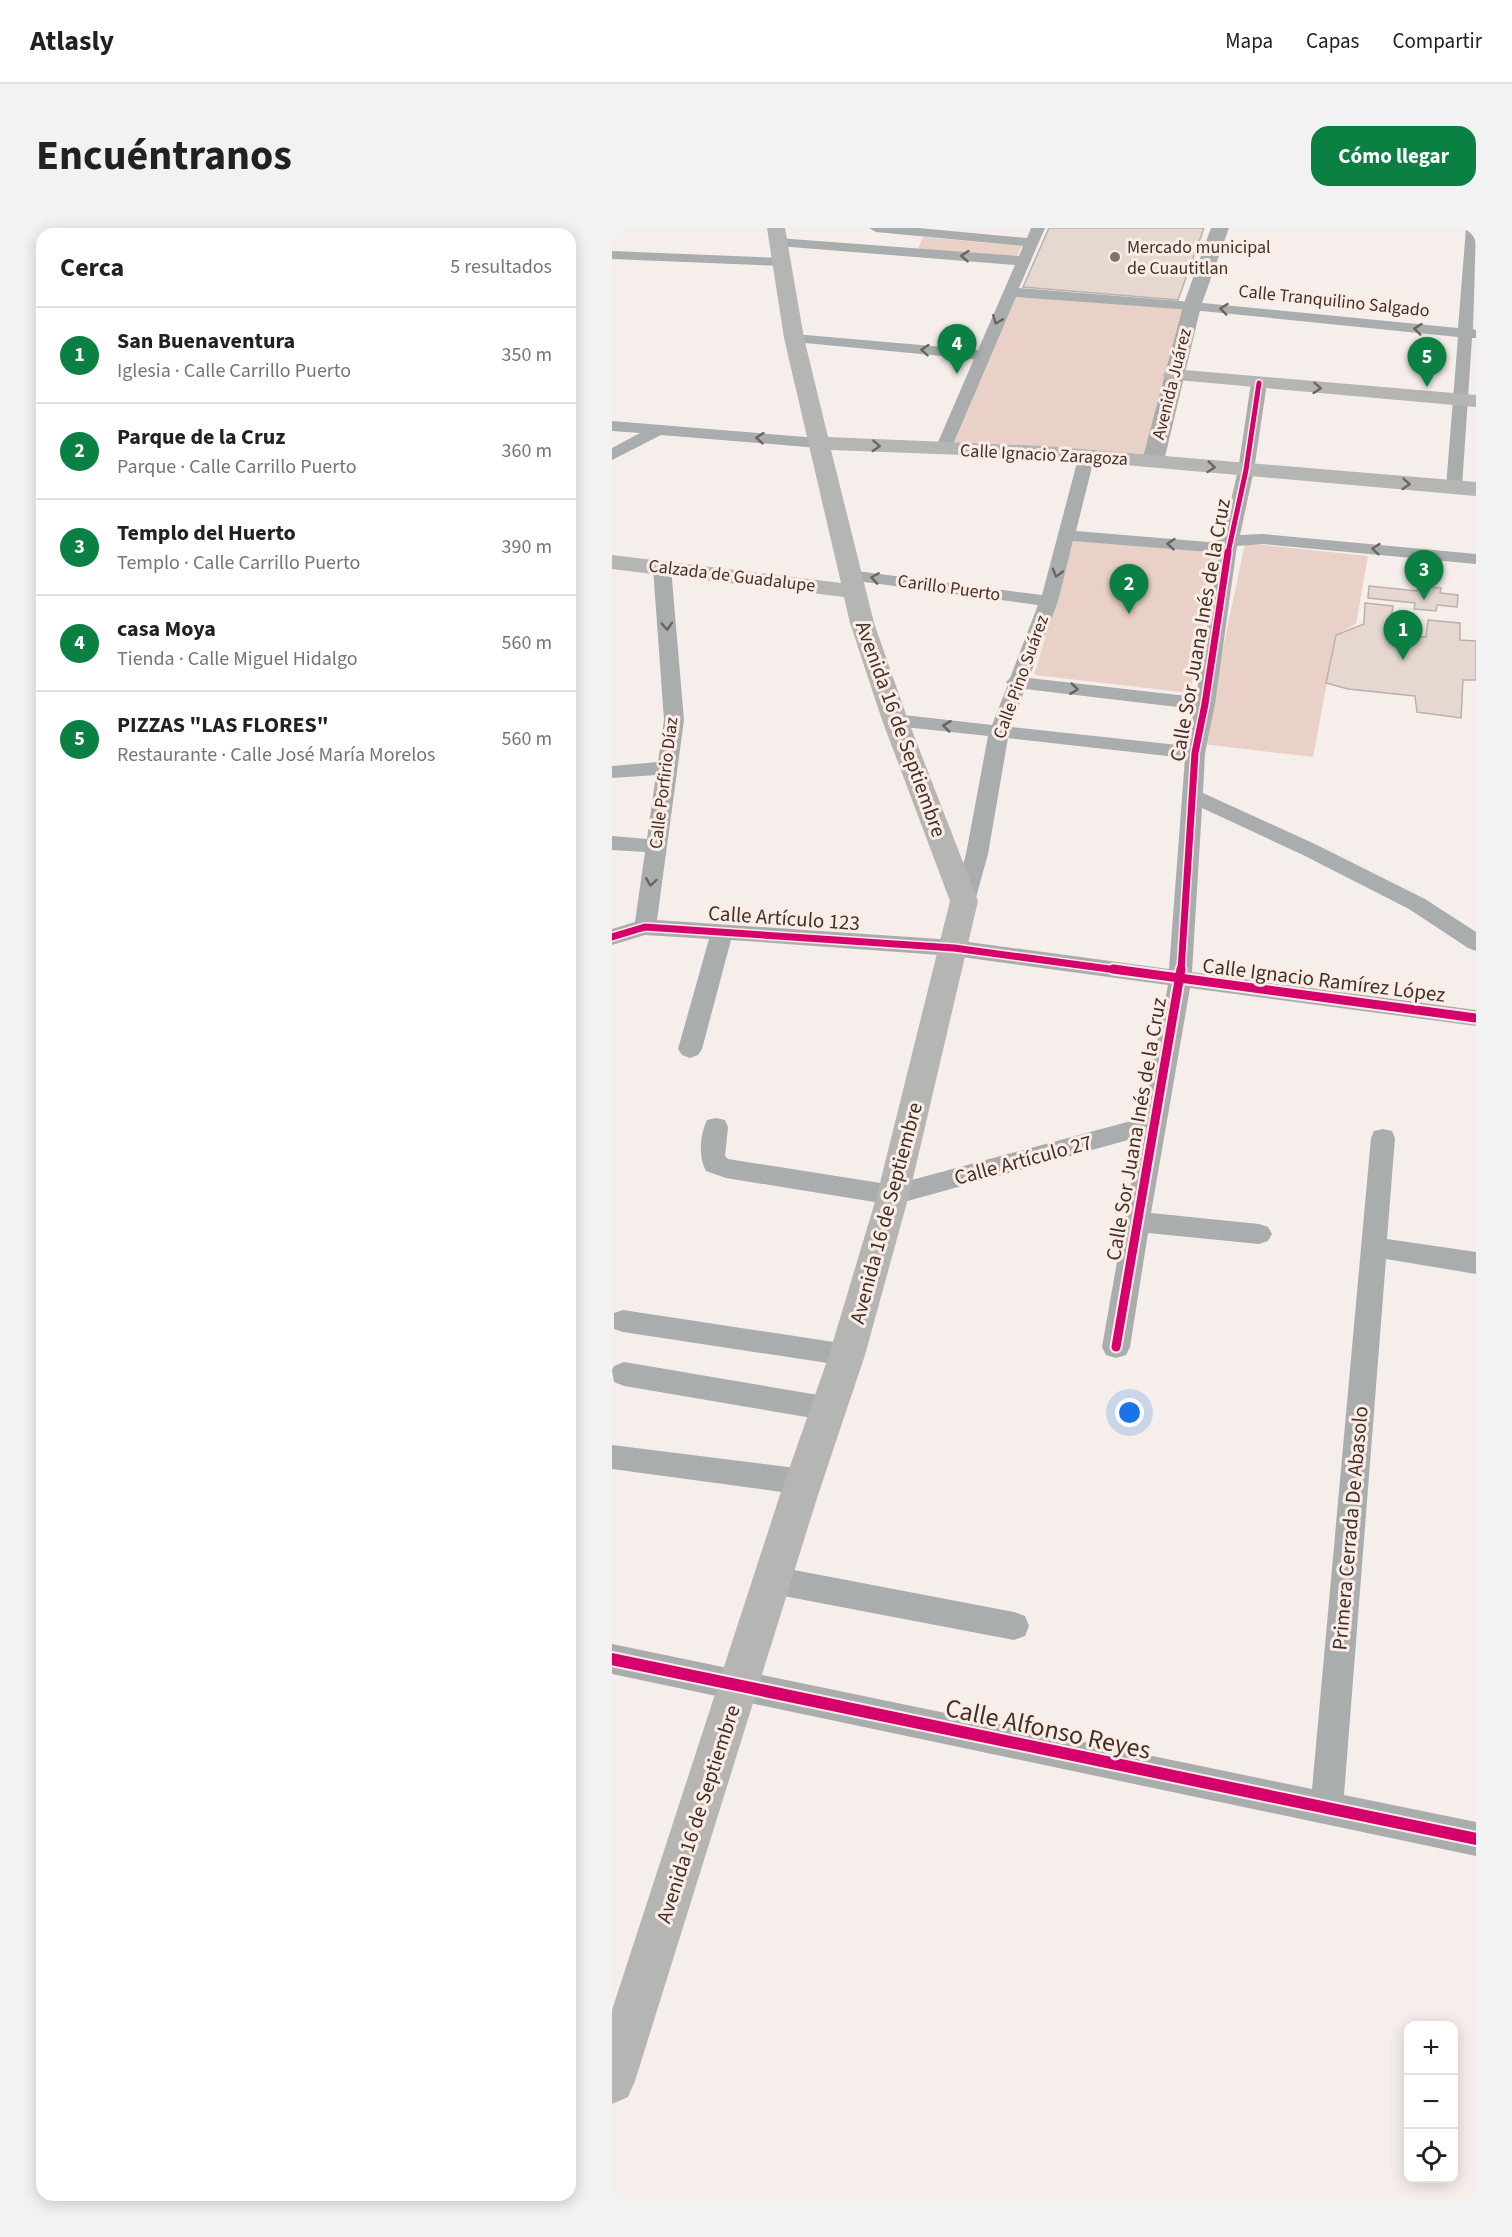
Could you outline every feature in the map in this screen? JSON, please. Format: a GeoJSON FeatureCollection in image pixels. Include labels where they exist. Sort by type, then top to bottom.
{"type":"FeatureCollection","features":[{"type":"Feature","properties":{"kind":"main road","name":"Avenida 16 de Septiembre"},"geometry":{"type":"LineString","coordinates":[[612,2081],[847,1355],[893,1195],[964,901],[895,720],[851,583],[794,338],[777,235]]}},
{"type":"Feature","properties":{"kind":"main road"},"geometry":{"type":"LineString","coordinates":[[1173,375],[1467,400]]}},
{"type":"Feature","properties":{"kind":"main road","name":"Calle Ignacio Zaragoza"},"geometry":{"type":"LineString","coordinates":[[818,443],[1045,452],[1476,489]]}},
{"type":"Feature","properties":{"kind":"main road","name":"Calzada de Guadalupe"},"geometry":{"type":"LineString","coordinates":[[612,550],[851,583]]}},
{"type":"Feature","properties":{"kind":"main road","name":"Calzada de Guadalupe"},"geometry":{"type":"LineString","coordinates":[[612,562],[851,583]]}},
{"type":"Feature","properties":{"kind":"street"},"geometry":{"type":"LineString","coordinates":[[876,228],[1031,243]]}},
{"type":"Feature","properties":{"kind":"street"},"geometry":{"type":"LineString","coordinates":[[943,449],[1038,228]]}},
{"type":"Feature","properties":{"kind":"street","name":"Avenida Juárez"},"geometry":{"type":"LineString","coordinates":[[1153,461],[1192,306],[1220,228]]}},
{"type":"Feature","properties":{"kind":"street"},"geometry":{"type":"LineString","coordinates":[[1454,487],[1467,400],[1473,228]]}},
{"type":"Feature","properties":{"kind":"street"},"geometry":{"type":"LineString","coordinates":[[777,235],[1023,261]]}},
{"type":"Feature","properties":{"kind":"street"},"geometry":{"type":"LineString","coordinates":[[612,255],[781,262]]}},
{"type":"Feature","properties":{"kind":"street","name":"Calle Tranquilino Salgado"},"geometry":{"type":"LineString","coordinates":[[1009,292],[1192,306],[1470,334]]}},
{"type":"Feature","properties":{"kind":"street"},"geometry":{"type":"LineString","coordinates":[[794,338],[983,355]]}},
{"type":"Feature","properties":{"kind":"street","name":"Calle Sor Juana Inés de la Cruz"},"geometry":{"type":"LineString","coordinates":[[1116,1347],[1153,1124],[1180,980],[1195,753],[1229,544],[1246,470],[1259,383]]}},
{"type":"Feature","properties":{"kind":"street","name":"Calle Ignacio Zaragoza"},"geometry":{"type":"LineString","coordinates":[[612,426],[818,443]]}},
{"type":"Feature","properties":{"kind":"street"},"geometry":{"type":"LineString","coordinates":[[612,455],[658,429]]}},
{"type":"Feature","properties":{"kind":"street","name":"Calle Pino Suárez"},"geometry":{"type":"LineString","coordinates":[[964,901],[977,855],[999,732],[1046,606],[1087,455]]}},
{"type":"Feature","properties":{"kind":"street"},"geometry":{"type":"LineString","coordinates":[[1067,535],[1208,547],[1244,539],[1263,539],[1476,559]]}},
{"type":"Feature","properties":{"kind":"street","name":"Calle Porfirio Díaz"},"geometry":{"type":"LineString","coordinates":[[645,927],[674,720],[662,568]]}},
{"type":"Feature","properties":{"kind":"street","name":"Carillo Puerto"},"geometry":{"type":"LineString","coordinates":[[851,583],[1046,606]]}},
{"type":"Feature","properties":{"kind":"street"},"geometry":{"type":"LineString","coordinates":[[1016,682],[1204,704]]}},
{"type":"Feature","properties":{"kind":"street"},"geometry":{"type":"LineString","coordinates":[[895,720],[1195,753]]}},
{"type":"Feature","properties":{"kind":"street"},"geometry":{"type":"LineString","coordinates":[[612,772],[668,768]]}},
{"type":"Feature","properties":{"kind":"street"},"geometry":{"type":"LineString","coordinates":[[1192,796],[1310,849],[1418,904],[1476,943]]}},
{"type":"Feature","properties":{"kind":"street"},"geometry":{"type":"LineString","coordinates":[[612,843],[656,846]]}},
{"type":"Feature","properties":{"kind":"street","name":"Calle Artículo 123"},"geometry":{"type":"LineString","coordinates":[[612,937],[645,927],[954,948]]}},
{"type":"Feature","properties":{"kind":"street"},"geometry":{"type":"LineString","coordinates":[[690,1049],[722,932]]}},
{"type":"Feature","properties":{"kind":"street","name":"Calle Ignacio Ramírez López"},"geometry":{"type":"LineString","coordinates":[[954,948],[1476,1018]]}},
{"type":"Feature","properties":{"kind":"street","name":"Calle Artículo 27"},"geometry":{"type":"LineString","coordinates":[[893,1195],[1153,1124]]}},
{"type":"Feature","properties":{"kind":"street"},"geometry":{"type":"LineString","coordinates":[[716,1126],[713,1156],[715,1164],[726,1168],[893,1195]]}},
{"type":"Feature","properties":{"kind":"street","name":"Primera Cerrada De Abasolo"},"geometry":{"type":"LineString","coordinates":[[1327,1808],[1383,1138]]}},
{"type":"Feature","properties":{"kind":"street"},"geometry":{"type":"LineString","coordinates":[[1137,1222],[1259,1234]]}},
{"type":"Feature","properties":{"kind":"street"},"geometry":{"type":"LineString","coordinates":[[1374,1247],[1476,1263]]}},
{"type":"Feature","properties":{"kind":"street"},"geometry":{"type":"LineString","coordinates":[[623,1321],[847,1355]]}},
{"type":"Feature","properties":{"kind":"street"},"geometry":{"type":"LineString","coordinates":[[624,1374],[830,1409]]}},
{"type":"Feature","properties":{"kind":"street"},"geometry":{"type":"LineString","coordinates":[[612,1457],[804,1482]]}},
{"type":"Feature","properties":{"kind":"street"},"geometry":{"type":"LineString","coordinates":[[773,1580],[1014,1626]]}},
{"type":"Feature","properties":{"kind":"street","name":"Calle Alfonso Reyes"},"geometry":{"type":"LineString","coordinates":[[612,1659],[1476,1839]]}},
{"type":"Feature","properties":{"kind":"shaded area"},"geometry":{"type":"Polygon","coordinates":[[[923,237],[1022,246],[1016,258],[917,251],[923,237]]]}},
{"type":"Feature","properties":{"kind":"shaded area"},"geometry":{"type":"Polygon","coordinates":[[[1009,292],[1192,306],[1153,461],[943,449],[1009,292]]]}},
{"type":"Feature","properties":{"kind":"shaded area"},"geometry":{"type":"Polygon","coordinates":[[[1074,540],[1218,553],[1190,693],[1034,675],[1074,540]]]}},
{"type":"Feature","properties":{"kind":"shaded area"},"geometry":{"type":"Polygon","coordinates":[[[1245,543],[1368,556],[1356,624],[1336,635],[1313,757],[1203,744],[1245,543]]]}},
{"type":"Feature","properties":{"kind":"building","name":"Mercado municipal de Cuautitlan"},"geometry":{"type":"Polygon","coordinates":[[[1049,228],[1204,228],[1178,300],[1023,287],[1049,228]]]}},
{"type":"Feature","properties":{"kind":"building"},"geometry":{"type":"Polygon","coordinates":[[[1369,586],[1417,591],[1418,586],[1441,588],[1440,593],[1458,595],[1457,607],[1437,605],[1436,611],[1414,609],[1415,603],[1368,598],[1369,586]]]}},
{"type":"Feature","properties":{"kind":"building"},"geometry":{"type":"Polygon","coordinates":[[[1365,603],[1393,606],[1389,634],[1426,637],[1428,620],[1460,623],[1460,640],[1476,641],[1476,680],[1463,680],[1461,718],[1417,712],[1415,696],[1348,689],[1326,683],[1336,635],[1364,624],[1365,603]]]}},
{"type":"Feature","properties":{"kind":"cycle path"},"geometry":{"type":"LineString","coordinates":[[1116,1347],[1153,1124],[1180,980],[1195,753],[1205,704],[1229,544],[1246,470],[1259,383]]}},
{"type":"Feature","properties":{"kind":"cycle path"},"geometry":{"type":"LineString","coordinates":[[612,937],[645,927],[954,948],[1476,1018]]}},
{"type":"Feature","properties":{"kind":"cycle path"},"geometry":{"type":"LineString","coordinates":[[612,1659],[1476,1839]]}},
{"type":"Feature","properties":{"kind":"place","name":"Mercado municipal de Cuautitlan"},"geometry":{"type":"Point","coordinates":[1115,257]}},
{"type":"Feature","properties":{"kind":"place","name":"casa Moya"},"geometry":{"type":"Point","coordinates":[957,374]}},
{"type":"Feature","properties":{"kind":"place","name":"PIZZAS \"LAS FLORES\""},"geometry":{"type":"Point","coordinates":[1427,387]}},
{"type":"Feature","properties":{"kind":"place","name":"Templo del Huerto"},"geometry":{"type":"Point","coordinates":[1424,600]}},
{"type":"Feature","properties":{"kind":"place","name":"Parque de la Cruz"},"geometry":{"type":"Point","coordinates":[1129,614]}},
{"type":"Feature","properties":{"kind":"place","name":"San Buenaventura"},"geometry":{"type":"Point","coordinates":[1403,660]}}]}
